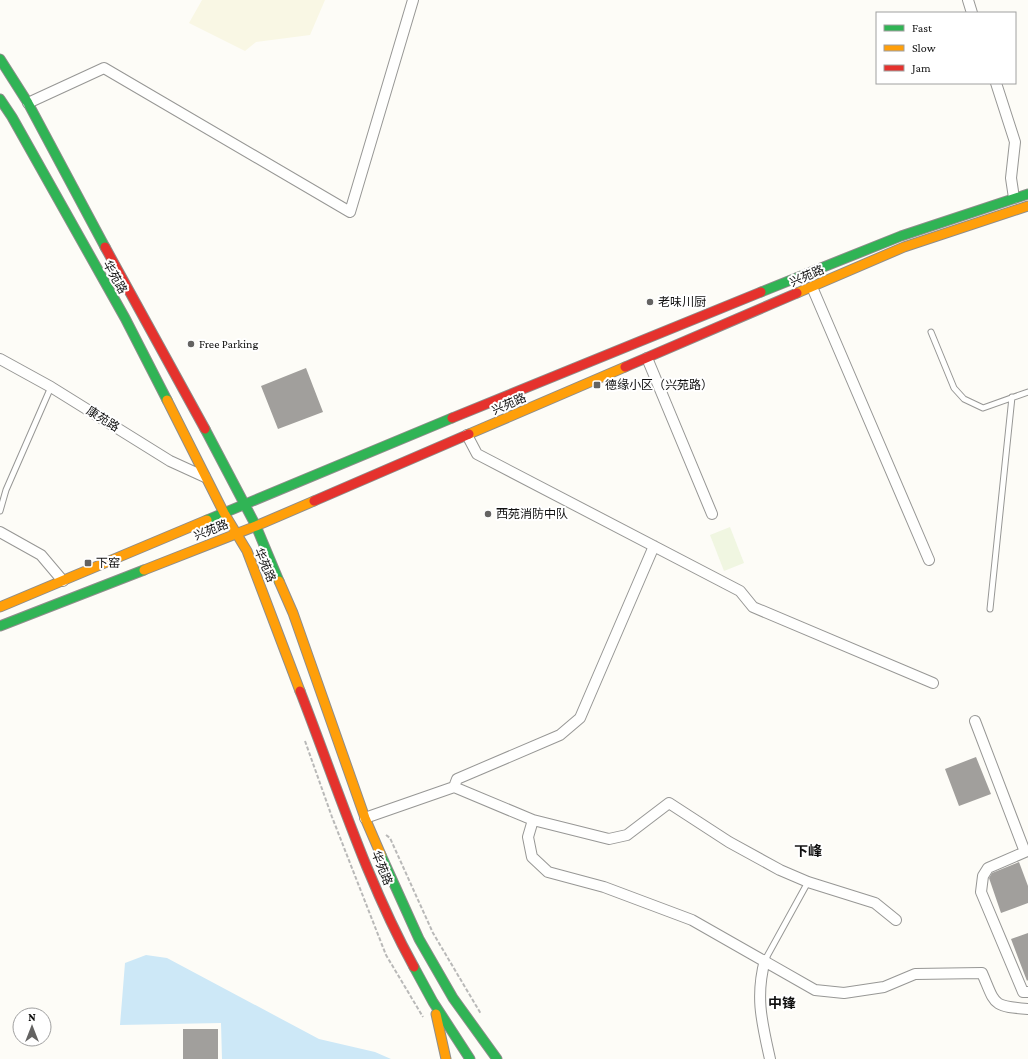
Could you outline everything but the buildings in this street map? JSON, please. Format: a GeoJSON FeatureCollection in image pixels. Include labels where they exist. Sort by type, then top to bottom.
{"type":"FeatureCollection","features":[{"type":"Feature","properties":{"kind":"main road","name":"华苑路"},"geometry":{"type":"LineString","coordinates":[[0,59],[28,103],[139,312],[224,463],[256,526],[293,613],[365,818],[419,939],[453,998],[497,1059]]}},
{"type":"Feature","properties":{"kind":"main road","name":"华苑路"},"geometry":{"type":"LineString","coordinates":[[0,99],[12,117],[125,318],[224,513],[247,551],[369,870],[403,947],[433,1002],[470,1059]]}},
{"type":"Feature","properties":{"kind":"main road","name":"兴苑路"},"geometry":{"type":"LineString","coordinates":[[0,607],[512,392],[901,236],[1028,194]]}},
{"type":"Feature","properties":{"kind":"main road","name":"兴苑路"},"geometry":{"type":"LineString","coordinates":[[0,626],[256,526],[904,247],[1028,206]]}},
{"type":"Feature","properties":{"kind":"main road"},"geometry":{"type":"LineString","coordinates":[[433,1002],[446,1059]]}},
{"type":"Feature","properties":{"kind":"street"},"geometry":{"type":"LineString","coordinates":[[28,103],[104,68],[350,212],[413,0]]}},
{"type":"Feature","properties":{"kind":"street"},"geometry":{"type":"LineString","coordinates":[[968,0],[972,12]]}},
{"type":"Feature","properties":{"kind":"street"},"geometry":{"type":"LineString","coordinates":[[996,84],[1015,142],[1010,178],[1014,198]]}},
{"type":"Feature","properties":{"kind":"street"},"geometry":{"type":"LineString","coordinates":[[812,286],[929,560]]}},
{"type":"Feature","properties":{"kind":"street"},"geometry":{"type":"LineString","coordinates":[[646,358],[712,514]]}},
{"type":"Feature","properties":{"kind":"street","name":"康苑路"},"geometry":{"type":"LineString","coordinates":[[0,359],[51,387],[170,461],[207,478]]}},
{"type":"Feature","properties":{"kind":"street"},"geometry":{"type":"LineString","coordinates":[[467,435],[477,454],[740,590],[753,607],[933,683]]}},
{"type":"Feature","properties":{"kind":"street"},"geometry":{"type":"LineString","coordinates":[[0,532],[41,555],[63,581]]}},
{"type":"Feature","properties":{"kind":"street"},"geometry":{"type":"LineString","coordinates":[[454,787],[457,779],[560,735],[580,718],[654,546]]}},
{"type":"Feature","properties":{"kind":"street"},"geometry":{"type":"LineString","coordinates":[[976,721],[1024,852],[988,868],[983,876],[981,892],[1023,992],[1028,992]]}},
{"type":"Feature","properties":{"kind":"street"},"geometry":{"type":"LineString","coordinates":[[365,818],[454,787],[533,820],[609,839],[626,836],[669,803],[742,849],[780,870],[808,882],[875,903],[896,920]]}},
{"type":"Feature","properties":{"kind":"street"},"geometry":{"type":"LineString","coordinates":[[533,820],[528,838],[532,857],[548,872],[604,887],[692,920],[765,960],[815,990],[844,993],[884,987],[915,974],[982,973],[994,1001],[1003,1006],[1028,1008]]}},
{"type":"Feature","properties":{"kind":"street"},"geometry":{"type":"LineString","coordinates":[[765,960],[759,980],[760,1008],[770,1059]]}},
{"type":"Feature","properties":{"kind":"lane"},"geometry":{"type":"LineString","coordinates":[[932,332],[954,388],[964,399],[983,408],[1028,392]]}},
{"type":"Feature","properties":{"kind":"lane"},"geometry":{"type":"LineString","coordinates":[[0,511],[6,490],[51,387]]}},
{"type":"Feature","properties":{"kind":"lane"},"geometry":{"type":"LineString","coordinates":[[990,609],[1012,397]]}},
{"type":"Feature","properties":{"kind":"lane"},"geometry":{"type":"LineString","coordinates":[[765,960],[808,882]]}},
{"type":"Feature","properties":{"kind":"path","name":"华苑路"},"geometry":{"type":"LineString","coordinates":[[385,834],[390,838],[433,932],[482,1014]]}},
{"type":"Feature","properties":{"kind":"shaded area"},"geometry":{"type":"Polygon","coordinates":[[[202,0],[325,0],[310,35],[256,42],[245,51],[189,23],[202,0]]]}},
{"type":"Feature","properties":{"kind":"green space"},"geometry":{"type":"Polygon","coordinates":[[[730,527],[744,563],[724,571],[710,535],[730,527]]]}},
{"type":"Feature","properties":{"kind":"water"},"geometry":{"type":"Polygon","coordinates":[[[146,955],[167,958],[319,1039],[375,1052],[391,1059],[222,1059],[221,1023],[120,1025],[125,963],[146,955]]]}},
{"type":"Feature","properties":{"kind":"traffic: fast"},"geometry":{"type":"LineString","coordinates":[[0,59],[28,103],[105,247]]}},
{"type":"Feature","properties":{"kind":"traffic: fast"},"geometry":{"type":"LineString","coordinates":[[0,99],[12,117],[125,318],[167,400]]}},
{"type":"Feature","properties":{"kind":"traffic: fast"},"geometry":{"type":"LineString","coordinates":[[761,292],[901,236],[1028,194]]}},
{"type":"Feature","properties":{"kind":"traffic: fast"},"geometry":{"type":"LineString","coordinates":[[207,520],[452,418]]}},
{"type":"Feature","properties":{"kind":"traffic: fast"},"geometry":{"type":"LineString","coordinates":[[205,429],[256,526],[279,581]]}},
{"type":"Feature","properties":{"kind":"traffic: fast"},"geometry":{"type":"LineString","coordinates":[[0,626],[144,570]]}},
{"type":"Feature","properties":{"kind":"traffic: fast"},"geometry":{"type":"LineString","coordinates":[[381,855],[419,939],[453,998],[497,1059]]}},
{"type":"Feature","properties":{"kind":"traffic: fast"},"geometry":{"type":"LineString","coordinates":[[414,967],[433,1002],[470,1059]]}},
{"type":"Feature","properties":{"kind":"traffic: slow"},"geometry":{"type":"LineString","coordinates":[[797,293],[904,247],[1028,206]]}},
{"type":"Feature","properties":{"kind":"traffic: slow"},"geometry":{"type":"LineString","coordinates":[[469,434],[625,367]]}},
{"type":"Feature","properties":{"kind":"traffic: slow"},"geometry":{"type":"LineString","coordinates":[[167,400],[224,513],[247,551],[300,691]]}},
{"type":"Feature","properties":{"kind":"traffic: slow"},"geometry":{"type":"LineString","coordinates":[[144,570],[256,526],[314,501]]}},
{"type":"Feature","properties":{"kind":"traffic: slow"},"geometry":{"type":"LineString","coordinates":[[0,607],[207,520]]}},
{"type":"Feature","properties":{"kind":"traffic: slow"},"geometry":{"type":"LineString","coordinates":[[279,581],[293,613],[365,818],[381,855]]}},
{"type":"Feature","properties":{"kind":"traffic: slow"},"geometry":{"type":"LineString","coordinates":[[436,1014],[446,1059]]}},
{"type":"Feature","properties":{"kind":"traffic: jam"},"geometry":{"type":"LineString","coordinates":[[105,247],[205,429]]}},
{"type":"Feature","properties":{"kind":"traffic: jam"},"geometry":{"type":"LineString","coordinates":[[452,418],[761,292]]}},
{"type":"Feature","properties":{"kind":"traffic: jam"},"geometry":{"type":"LineString","coordinates":[[625,367],[797,293]]}},
{"type":"Feature","properties":{"kind":"traffic: jam"},"geometry":{"type":"LineString","coordinates":[[314,501],[469,434]]}},
{"type":"Feature","properties":{"kind":"traffic: jam"},"geometry":{"type":"LineString","coordinates":[[300,691],[366,866],[414,967]]}},
{"type":"Feature","properties":{"kind":"place","name":"老味川厨"},"geometry":{"type":"Point","coordinates":[650,302]}},
{"type":"Feature","properties":{"kind":"place","name":"Free Parking"},"geometry":{"type":"Point","coordinates":[191,344]}},
{"type":"Feature","properties":{"kind":"place","name":"德缘小区（兴苑路）"},"geometry":{"type":"Point","coordinates":[597,385]}},
{"type":"Feature","properties":{"kind":"place","name":"西苑消防中队"},"geometry":{"type":"Point","coordinates":[488,514]}},
{"type":"Feature","properties":{"kind":"place","name":"下窑"},"geometry":{"type":"Point","coordinates":[88,563]}},
{"type":"Feature","properties":{"kind":"district","name":"下峰"},"geometry":{"type":"Point","coordinates":[808,851]}},
{"type":"Feature","properties":{"kind":"district","name":"中锋"},"geometry":{"type":"Point","coordinates":[782,1003]}}]}
